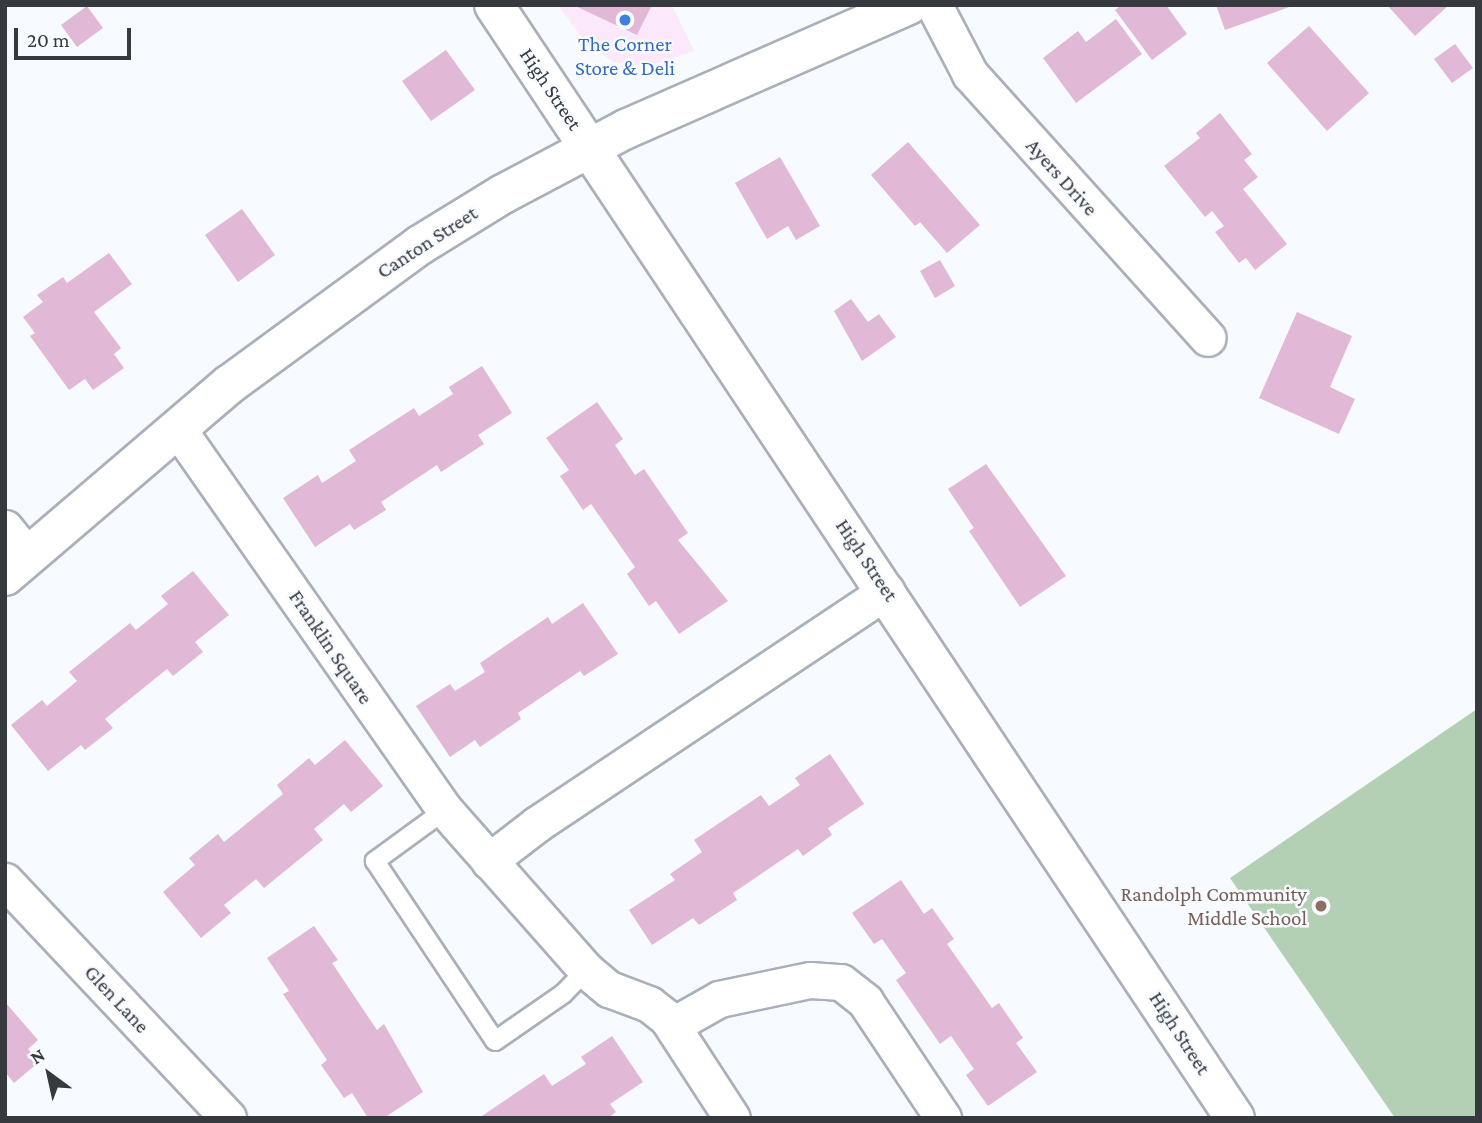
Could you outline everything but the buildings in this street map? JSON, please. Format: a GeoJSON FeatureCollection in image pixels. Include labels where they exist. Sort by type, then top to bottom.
{"type":"FeatureCollection","features":[{"type":"Feature","properties":{"kind":"main road","name":"High Street"},"geometry":{"type":"LineString","coordinates":[[494,5],[887,590],[1236,1118]]}},
{"type":"Feature","properties":{"kind":"main road","name":"Canton Street"},"geometry":{"type":"LineString","coordinates":[[13,554],[178,429],[267,355],[380,272],[493,200],[590,146],[909,5]]}},
{"type":"Feature","properties":{"kind":"street","name":"Ayers Drive"},"geometry":{"type":"LineString","coordinates":[[934,5],[970,74],[1208,338]]}},
{"type":"Feature","properties":{"kind":"street","name":"Franklin Square"},"geometry":{"type":"LineString","coordinates":[[178,429],[445,810],[586,970],[617,993],[655,1007],[673,1025],[732,1118]]}},
{"type":"Feature","properties":{"kind":"street"},"geometry":{"type":"LineString","coordinates":[[489,861],[537,824],[887,590]]}},
{"type":"Feature","properties":{"kind":"street","name":"Glen Lane"},"geometry":{"type":"LineString","coordinates":[[5,881],[228,1118]]}},
{"type":"Feature","properties":{"kind":"street"},"geometry":{"type":"LineString","coordinates":[[673,1025],[719,999],[810,980],[841,982],[865,1001],[943,1118]]}},
{"type":"Feature","properties":{"kind":"lane"},"geometry":{"type":"LineString","coordinates":[[445,810],[375,861],[495,1041],[563,994],[586,970]]}},
{"type":"Feature","properties":{"kind":"shaded area"},"geometry":{"type":"Polygon","coordinates":[[[558,5],[672,5],[694,51],[647,67],[614,62],[587,45],[558,5]]]}},
{"type":"Feature","properties":{"kind":"green space"},"geometry":{"type":"Polygon","coordinates":[[[1477,709],[1477,1118],[1395,1118],[1230,878],[1477,709]]]}},
{"type":"Feature","properties":{"kind":"place","name":"The Corner Store & Deli"},"geometry":{"type":"Point","coordinates":[625,20]}},
{"type":"Feature","properties":{"kind":"place","name":"Randolph Community Middle School"},"geometry":{"type":"Point","coordinates":[1321,906]}}]}
